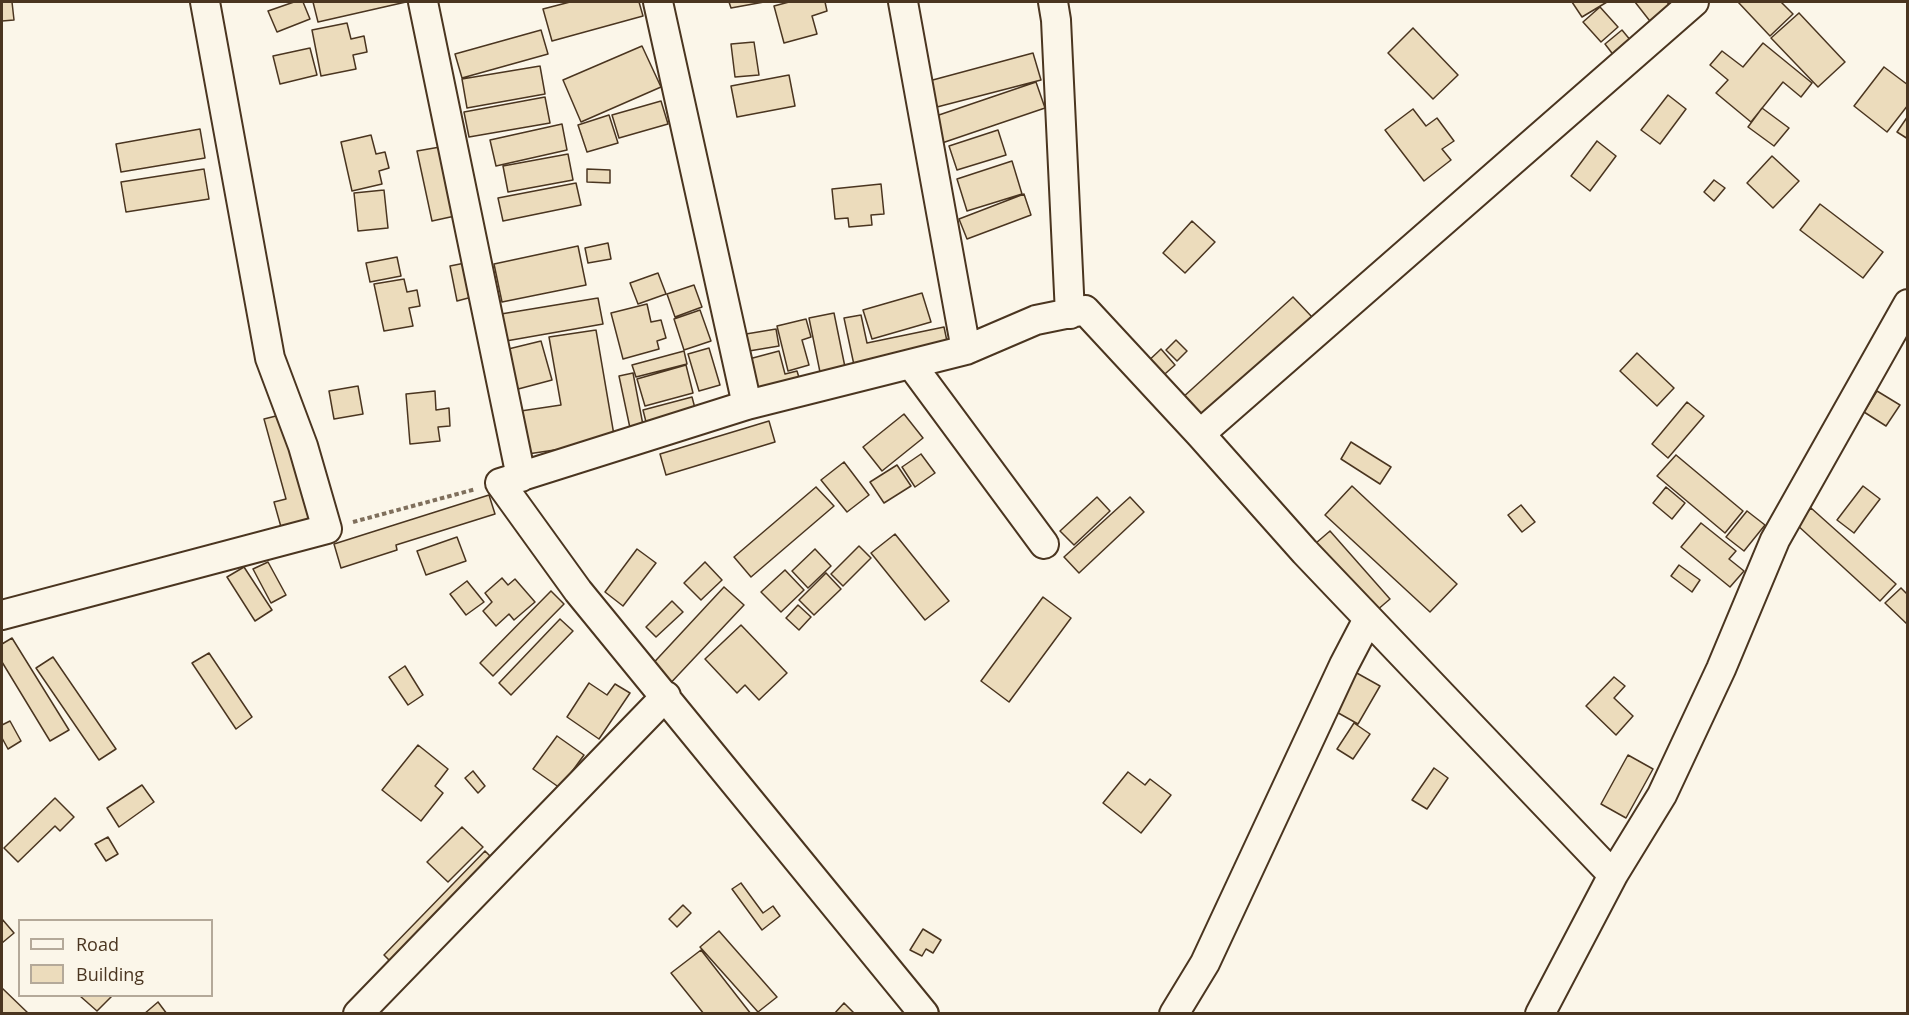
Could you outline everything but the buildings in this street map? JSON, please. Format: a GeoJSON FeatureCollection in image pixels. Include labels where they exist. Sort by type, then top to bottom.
{"type":"FeatureCollection","features":[{"type":"Feature","properties":{"kind":"street"},"geometry":{"type":"LineString","coordinates":[[2,615],[327,529],[303,446],[270,358],[206,2]]}},
{"type":"Feature","properties":{"kind":"street"},"geometry":{"type":"LineString","coordinates":[[423,2],[510,480],[579,591],[924,1014]]}},
{"type":"Feature","properties":{"kind":"street"},"geometry":{"type":"LineString","coordinates":[[658,2],[747,405]]}},
{"type":"Feature","properties":{"kind":"street"},"geometry":{"type":"LineString","coordinates":[[903,2],[966,350]]}},
{"type":"Feature","properties":{"kind":"street"},"geometry":{"type":"LineString","coordinates":[[1053,2],[1056,20],[1070,314]]}},
{"type":"Feature","properties":{"kind":"street"},"geometry":{"type":"LineString","coordinates":[[1200,434],[1694,2]]}},
{"type":"Feature","properties":{"kind":"street"},"geometry":{"type":"LineString","coordinates":[[1540,1014],[1613,875],[1662,795],[1721,669],[1775,540],[1908,304]]}},
{"type":"Feature","properties":{"kind":"street"},"geometry":{"type":"LineString","coordinates":[[510,480],[747,405],[966,350],[1036,320],[1085,310],[1305,552],[1613,875]]}},
{"type":"Feature","properties":{"kind":"street"},"geometry":{"type":"LineString","coordinates":[[911,364],[1044,544]]}},
{"type":"Feature","properties":{"kind":"street"},"geometry":{"type":"LineString","coordinates":[[1174,1014],[1205,963],[1368,619]]}},
{"type":"Feature","properties":{"kind":"street"},"geometry":{"type":"LineString","coordinates":[[358,1014],[666,696]]}},
{"type":"Feature","properties":{"kind":"path"},"geometry":{"type":"LineString","coordinates":[[327,529],[510,480]]}}]}
